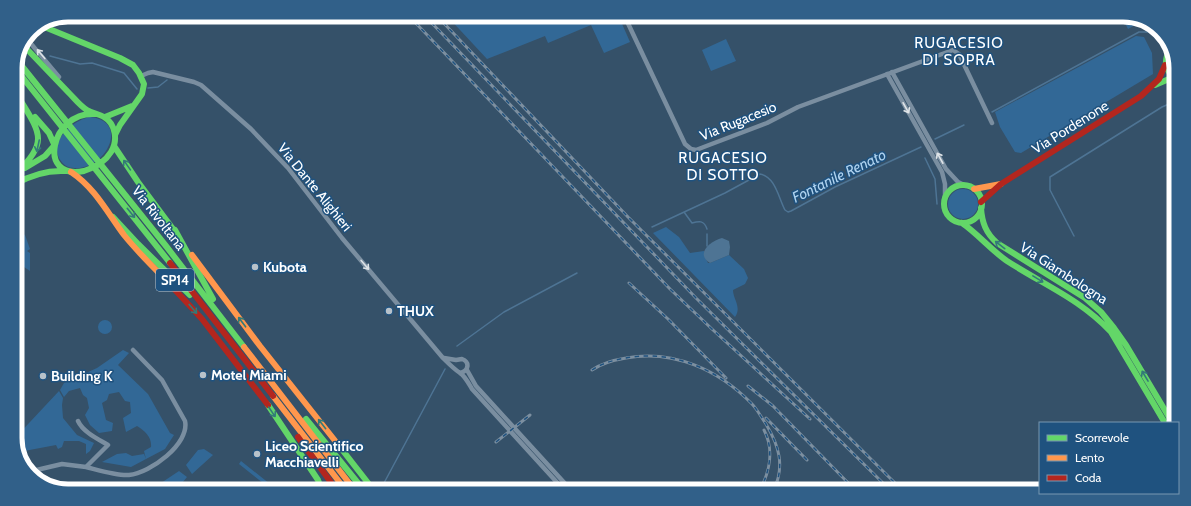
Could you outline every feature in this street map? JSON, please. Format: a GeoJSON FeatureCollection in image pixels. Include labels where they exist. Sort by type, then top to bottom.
{"type":"FeatureCollection","features":[{"type":"Feature","properties":{"kind":"main road"},"geometry":{"type":"LineString","coordinates":[[22,181],[42,171],[83,171],[97,165],[109,156],[114,146],[115,136],[120,125],[140,97],[144,88],[141,76],[135,67],[129,63],[47,28]]}},
{"type":"Feature","properties":{"kind":"main road"},"geometry":{"type":"LineString","coordinates":[[27,49],[81,105],[95,114],[104,117],[112,126],[115,136]]}},
{"type":"Feature","properties":{"kind":"main road","name":"Via Pordenone"},"geometry":{"type":"LineString","coordinates":[[981,205],[1001,184],[1141,96],[1159,79],[1165,65],[1167,54]]}},
{"type":"Feature","properties":{"kind":"main road","name":"Via Pordenone"},"geometry":{"type":"LineString","coordinates":[[1165,65],[1169,74]]}},
{"type":"Feature","properties":{"kind":"main road","name":"Via Rivoltana"},"geometry":{"type":"LineString","coordinates":[[22,66],[112,178],[350,484]]}},
{"type":"Feature","properties":{"kind":"main road","name":"Via Rivoltana"},"geometry":{"type":"LineString","coordinates":[[22,77],[235,346],[341,484]]}},
{"type":"Feature","properties":{"kind":"main road","name":"Via Pordenone"},"geometry":{"type":"LineString","coordinates":[[1150,88],[1164,80],[1169,80]]}},
{"type":"Feature","properties":{"kind":"main road"},"geometry":{"type":"LineString","coordinates":[[22,102],[49,133],[54,145],[56,161],[62,168],[83,180],[113,217],[120,231],[202,319],[267,404],[320,484]]}},
{"type":"Feature","properties":{"kind":"main road"},"geometry":{"type":"LineString","coordinates":[[22,104],[36,127],[39,142],[35,155],[22,167]]}},
{"type":"Feature","properties":{"kind":"main road"},"geometry":{"type":"LineString","coordinates":[[104,117],[134,106]]}},
{"type":"Feature","properties":{"kind":"main road"},"geometry":{"type":"LineString","coordinates":[[22,169],[44,156],[54,145],[57,135],[70,122],[83,115],[95,114]]}},
{"type":"Feature","properties":{"kind":"main road"},"geometry":{"type":"LineString","coordinates":[[114,146],[138,182],[260,346],[369,484]]}},
{"type":"Feature","properties":{"kind":"main road","name":"Via Pordenone"},"geometry":{"type":"LineString","coordinates":[[974,189],[1001,184]]}},
{"type":"Feature","properties":{"kind":"main road"},"geometry":{"type":"LineString","coordinates":[[959,186],[966,186],[974,189],[979,195],[981,205],[979,214],[969,222],[955,221],[949,216],[945,207],[945,199],[948,193],[953,188],[959,186]]}},
{"type":"Feature","properties":{"kind":"main road","name":"Via Giambologna"},"geometry":{"type":"LineString","coordinates":[[981,205],[981,218],[984,226],[995,241],[1002,247],[1097,306],[1106,315],[1118,331],[1169,417]]}},
{"type":"Feature","properties":{"kind":"main road","name":"SP14"},"geometry":{"type":"LineString","coordinates":[[113,217],[190,296],[235,346]]}},
{"type":"Feature","properties":{"kind":"main road","name":"Via Giambologna"},"geometry":{"type":"LineString","coordinates":[[962,222],[975,232],[992,250],[1094,313],[1111,332],[1164,422]]}},
{"type":"Feature","properties":{"kind":"main road","name":"SP14"},"geometry":{"type":"LineString","coordinates":[[174,230],[211,295],[266,375]]}},
{"type":"Feature","properties":{"kind":"main road","name":"Via Giambologna"},"geometry":{"type":"LineString","coordinates":[[1142,384],[1151,394],[1167,422]]}},
{"type":"Feature","properties":{"kind":"main road","name":"SP14"},"geometry":{"type":"LineString","coordinates":[[266,386],[277,407],[332,484]]}},
{"type":"Feature","properties":{"kind":"main road","name":"SP14"},"geometry":{"type":"LineString","coordinates":[[281,394],[299,409],[359,484]]}},
{"type":"Feature","properties":{"kind":"street","name":"Via Rugacesio"},"geometry":{"type":"LineString","coordinates":[[627,22],[685,144],[691,149],[696,150],[766,123],[798,107],[951,50],[956,51],[992,123]]}},
{"type":"Feature","properties":{"kind":"street"},"geometry":{"type":"LineString","coordinates":[[30,43],[54,71],[69,93]]}},
{"type":"Feature","properties":{"kind":"street","name":"Via Dante Alighieri"},"geometry":{"type":"LineString","coordinates":[[141,76],[153,72],[201,85],[251,130],[288,168],[342,238],[443,358],[454,367]]}},
{"type":"Feature","properties":{"kind":"street"},"geometry":{"type":"LineString","coordinates":[[890,73],[946,169],[958,182],[966,186]]}},
{"type":"Feature","properties":{"kind":"street"},"geometry":{"type":"LineString","coordinates":[[890,73],[942,172],[945,184],[945,199]]}},
{"type":"Feature","properties":{"kind":"street"},"geometry":{"type":"LineString","coordinates":[[36,470],[62,464],[127,475],[138,474],[168,456],[173,450],[184,432],[186,426],[184,421],[162,380],[133,350]]}},
{"type":"Feature","properties":{"kind":"street"},"geometry":{"type":"LineString","coordinates":[[443,358],[465,360],[468,365],[467,370],[476,386],[559,484]]}},
{"type":"Feature","properties":{"kind":"street"},"geometry":{"type":"LineString","coordinates":[[456,360],[454,367],[456,371],[460,373],[472,389],[508,424]]}},
{"type":"Feature","properties":{"kind":"street"},"geometry":{"type":"LineString","coordinates":[[460,373],[467,370]]}},
{"type":"Feature","properties":{"kind":"street"},"geometry":{"type":"LineString","coordinates":[[78,421],[86,430],[108,445],[86,467]]}},
{"type":"Feature","properties":{"kind":"street"},"geometry":{"type":"LineString","coordinates":[[539,459],[565,484]]}},
{"type":"Feature","properties":{"kind":"shaded area"},"geometry":{"type":"Polygon","coordinates":[[[453,22],[621,22],[630,42],[604,53],[591,25],[548,43],[545,36],[487,59],[453,22]]]}},
{"type":"Feature","properties":{"kind":"shaded area"},"geometry":{"type":"Polygon","coordinates":[[[1125,22],[1136,24],[1128,29],[1125,22]]]}},
{"type":"Feature","properties":{"kind":"shaded area"},"geometry":{"type":"Polygon","coordinates":[[[1136,36],[1144,37],[1152,53],[1153,74],[1021,153],[1015,152],[1000,127],[995,112],[1136,36]]]}},
{"type":"Feature","properties":{"kind":"shaded area"},"geometry":{"type":"Polygon","coordinates":[[[726,39],[736,61],[711,71],[702,50],[726,39]]]}},
{"type":"Feature","properties":{"kind":"shaded area"},"geometry":{"type":"Polygon","coordinates":[[[90,117],[102,120],[109,127],[111,136],[109,145],[95,162],[85,167],[68,167],[61,161],[58,154],[57,147],[60,140],[64,133],[76,122],[90,117]]]}},
{"type":"Feature","properties":{"kind":"shaded area"},"geometry":{"type":"Polygon","coordinates":[[[963,189],[974,193],[978,204],[974,215],[963,219],[952,215],[948,204],[952,193],[963,189]]]}},
{"type":"Feature","properties":{"kind":"shaded area"},"geometry":{"type":"Polygon","coordinates":[[[666,227],[679,237],[690,253],[704,251],[704,255],[708,263],[729,255],[744,269],[748,278],[745,284],[733,290],[738,310],[735,317],[653,233],[666,227]]]}},
{"type":"Feature","properties":{"kind":"shaded area"},"geometry":{"type":"Polygon","coordinates":[[[22,233],[25,235],[30,249],[27,251],[30,253],[30,271],[22,266],[22,233]]]}},
{"type":"Feature","properties":{"kind":"shaded area"},"geometry":{"type":"Polygon","coordinates":[[[722,238],[729,241],[729,255],[710,263],[704,256],[704,252],[709,245],[722,238]]]}},
{"type":"Feature","properties":{"kind":"shaded area"},"geometry":{"type":"Polygon","coordinates":[[[105,320],[110,322],[112,327],[110,332],[105,334],[100,332],[98,327],[100,322],[105,320]]]}},
{"type":"Feature","properties":{"kind":"shaded area"},"geometry":{"type":"Polygon","coordinates":[[[123,350],[129,353],[118,365],[148,394],[170,433],[174,435],[165,449],[146,459],[144,451],[151,447],[149,437],[137,426],[126,432],[123,418],[131,413],[130,402],[125,401],[119,392],[109,394],[107,400],[102,403],[106,420],[113,423],[112,431],[99,433],[90,425],[85,415],[89,408],[87,398],[83,395],[80,388],[69,391],[64,397],[60,390],[64,383],[97,368],[123,350]]]}},
{"type":"Feature","properties":{"kind":"shaded area"},"geometry":{"type":"Polygon","coordinates":[[[59,391],[63,398],[63,418],[77,435],[94,443],[90,451],[86,454],[86,444],[79,441],[64,441],[62,447],[58,449],[56,445],[24,451],[22,431],[59,391]]]}},
{"type":"Feature","properties":{"kind":"shaded area"},"geometry":{"type":"Polygon","coordinates":[[[204,449],[213,455],[192,474],[186,465],[198,450],[204,449]]]}},
{"type":"Feature","properties":{"kind":"shaded area"},"geometry":{"type":"Polygon","coordinates":[[[126,453],[132,456],[144,454],[146,459],[131,467],[102,462],[117,454],[126,453]]]}},
{"type":"Feature","properties":{"kind":"shaded area"},"geometry":{"type":"Polygon","coordinates":[[[241,461],[270,484],[262,484],[239,464],[241,461]]]}},
{"type":"Feature","properties":{"kind":"shaded area"},"geometry":{"type":"Polygon","coordinates":[[[179,471],[187,477],[181,484],[161,483],[179,471]]]}},
{"type":"Feature","properties":{"kind":"waterway","name":"Fontanile Renato"},"geometry":{"type":"LineString","coordinates":[[992,112],[1139,32],[1152,34]]}},
{"type":"Feature","properties":{"kind":"waterway"},"geometry":{"type":"LineString","coordinates":[[50,56],[80,64],[92,63],[124,73],[137,89]]}},
{"type":"Feature","properties":{"kind":"waterway"},"geometry":{"type":"LineString","coordinates":[[148,88],[158,87],[167,80]]}},
{"type":"Feature","properties":{"kind":"waterway"},"geometry":{"type":"LineString","coordinates":[[1074,236],[1050,190],[1050,177],[1169,104]]}},
{"type":"Feature","properties":{"kind":"waterway","name":"Fontanile Renato"},"geometry":{"type":"LineString","coordinates":[[935,139],[964,125]]}},
{"type":"Feature","properties":{"kind":"waterway","name":"Fontanile Renato"},"geometry":{"type":"LineString","coordinates":[[652,227],[725,193],[760,174],[765,176],[773,183],[785,210],[788,212],[835,187],[921,147]]}},
{"type":"Feature","properties":{"kind":"waterway"},"geometry":{"type":"LineString","coordinates":[[925,158],[935,179],[937,204]]}},
{"type":"Feature","properties":{"kind":"waterway"},"geometry":{"type":"LineString","coordinates":[[684,212],[692,223],[701,222],[707,229]]}},
{"type":"Feature","properties":{"kind":"waterway"},"geometry":{"type":"LineString","coordinates":[[707,234],[707,246]]}},
{"type":"Feature","properties":{"kind":"waterway"},"geometry":{"type":"LineString","coordinates":[[457,346],[504,312],[577,273]]}},
{"type":"Feature","properties":{"kind":"waterway"},"geometry":{"type":"LineString","coordinates":[[384,483],[445,369]]}},
{"type":"Feature","properties":{"kind":"railway"},"geometry":{"type":"LineString","coordinates":[[415,22],[670,289],[810,419]]}},
{"type":"Feature","properties":{"kind":"railway"},"geometry":{"type":"LineString","coordinates":[[431,22],[696,298],[884,484]]}},
{"type":"Feature","properties":{"kind":"railway"},"geometry":{"type":"LineString","coordinates":[[443,22],[628,217],[896,484]]}},
{"type":"Feature","properties":{"kind":"railway"},"geometry":{"type":"LineString","coordinates":[[629,283],[668,319],[726,378]]}},
{"type":"Feature","properties":{"kind":"railway"},"geometry":{"type":"LineString","coordinates":[[592,370],[604,364],[622,359],[644,356],[661,357],[694,365],[725,381],[754,406],[771,432],[777,448],[780,464],[776,484]]}},
{"type":"Feature","properties":{"kind":"railway"},"geometry":{"type":"LineString","coordinates":[[748,386],[773,406],[849,484]]}},
{"type":"Feature","properties":{"kind":"railway"},"geometry":{"type":"LineString","coordinates":[[496,442],[530,415]]}},
{"type":"Feature","properties":{"kind":"railway"},"geometry":{"type":"LineString","coordinates":[[766,418],[807,460]]}},
{"type":"Feature","properties":{"kind":"railway"},"geometry":{"type":"LineString","coordinates":[[763,484],[770,460],[769,445],[764,430]]}},
{"type":"Feature","properties":{"kind":"traffic: fast"},"geometry":{"type":"LineString","coordinates":[[47,28],[120,58],[133,65],[139,73],[144,84],[142,94],[120,125],[115,135]]}},
{"type":"Feature","properties":{"kind":"traffic: fast"},"geometry":{"type":"LineString","coordinates":[[27,49],[69,93]]}},
{"type":"Feature","properties":{"kind":"traffic: fast"},"geometry":{"type":"LineString","coordinates":[[1167,55],[1166,66],[1169,73]]}},
{"type":"Feature","properties":{"kind":"traffic: fast"},"geometry":{"type":"LineString","coordinates":[[22,66],[166,246],[244,347]]}},
{"type":"Feature","properties":{"kind":"traffic: fast"},"geometry":{"type":"LineString","coordinates":[[22,77],[170,263]]}},
{"type":"Feature","properties":{"kind":"traffic: fast"},"geometry":{"type":"LineString","coordinates":[[1155,85],[1169,79]]}},
{"type":"Feature","properties":{"kind":"traffic: fast"},"geometry":{"type":"LineString","coordinates":[[69,93],[84,108],[108,120],[115,133],[115,143],[106,159],[92,168],[84,171],[69,171],[59,166],[55,157],[55,145],[60,133],[68,123],[80,116],[95,114]]}},
{"type":"Feature","properties":{"kind":"traffic: fast"},"geometry":{"type":"LineString","coordinates":[[22,103],[32,119],[38,136],[34,152],[22,167]]}},
{"type":"Feature","properties":{"kind":"traffic: fast"},"geometry":{"type":"LineString","coordinates":[[105,117],[132,106]]}},
{"type":"Feature","properties":{"kind":"traffic: fast"},"geometry":{"type":"LineString","coordinates":[[35,117],[49,133],[54,144]]}},
{"type":"Feature","properties":{"kind":"traffic: fast"},"geometry":{"type":"LineString","coordinates":[[114,146],[138,182],[176,233]]}},
{"type":"Feature","properties":{"kind":"traffic: fast"},"geometry":{"type":"LineString","coordinates":[[25,168],[45,156],[53,147]]}},
{"type":"Feature","properties":{"kind":"traffic: fast"},"geometry":{"type":"LineString","coordinates":[[22,180],[51,171],[65,171]]}},
{"type":"Feature","properties":{"kind":"traffic: fast"},"geometry":{"type":"LineString","coordinates":[[963,185],[976,191],[982,204],[976,217],[963,223],[950,217],[944,204],[950,191],[963,185]]}},
{"type":"Feature","properties":{"kind":"traffic: fast"},"geometry":{"type":"LineString","coordinates":[[981,208],[985,227],[997,243],[1085,298],[1101,312],[1126,345],[1169,417]]}},
{"type":"Feature","properties":{"kind":"traffic: fast"},"geometry":{"type":"LineString","coordinates":[[113,217],[190,295]]}},
{"type":"Feature","properties":{"kind":"traffic: fast"},"geometry":{"type":"LineString","coordinates":[[962,223],[1007,261],[1074,301],[1099,320],[1111,332],[1164,422]]}},
{"type":"Feature","properties":{"kind":"traffic: fast"},"geometry":{"type":"LineString","coordinates":[[175,230],[213,299]]}},
{"type":"Feature","properties":{"kind":"traffic: fast"},"geometry":{"type":"LineString","coordinates":[[268,405],[320,484]]}},
{"type":"Feature","properties":{"kind":"traffic: fast"},"geometry":{"type":"LineString","coordinates":[[306,419],[359,484]]}},
{"type":"Feature","properties":{"kind":"traffic: fast"},"geometry":{"type":"LineString","coordinates":[[340,447],[369,484]]}},
{"type":"Feature","properties":{"kind":"traffic: slow"},"geometry":{"type":"LineString","coordinates":[[71,172],[87,185],[124,235],[164,278]]}},
{"type":"Feature","properties":{"kind":"traffic: slow"},"geometry":{"type":"LineString","coordinates":[[974,189],[1001,184]]}},
{"type":"Feature","properties":{"kind":"traffic: slow"},"geometry":{"type":"LineString","coordinates":[[192,255],[260,346],[340,447]]}},
{"type":"Feature","properties":{"kind":"traffic: slow"},"geometry":{"type":"LineString","coordinates":[[244,347],[350,484]]}},
{"type":"Feature","properties":{"kind":"traffic: slow"},"geometry":{"type":"LineString","coordinates":[[273,396],[341,484]]}},
{"type":"Feature","properties":{"kind":"traffic: jam"},"geometry":{"type":"LineString","coordinates":[[981,202],[1001,184],[1141,96],[1159,79],[1165,65]]}},
{"type":"Feature","properties":{"kind":"traffic: jam"},"geometry":{"type":"LineString","coordinates":[[170,263],[273,396]]}},
{"type":"Feature","properties":{"kind":"traffic: jam"},"geometry":{"type":"LineString","coordinates":[[164,278],[202,319],[268,405]]}},
{"type":"Feature","properties":{"kind":"traffic: jam"},"geometry":{"type":"LineString","coordinates":[[298,437],[332,484]]}},
{"type":"Feature","properties":{"kind":"place","name":"Kubota"},"geometry":{"type":"Point","coordinates":[255,267]}},
{"type":"Feature","properties":{"kind":"place","name":"THUX"},"geometry":{"type":"Point","coordinates":[389,311]}},
{"type":"Feature","properties":{"kind":"place","name":"Motel Miami"},"geometry":{"type":"Point","coordinates":[203,375]}},
{"type":"Feature","properties":{"kind":"place","name":"Building K"},"geometry":{"type":"Point","coordinates":[43,376]}},
{"type":"Feature","properties":{"kind":"place","name":"Liceo Scientifico Macchiavelli"},"geometry":{"type":"Point","coordinates":[257,454]}},
{"type":"Feature","properties":{"kind":"district","name":"RUGACESIO DI SOPRA"},"geometry":{"type":"Point","coordinates":[959,52]}},
{"type":"Feature","properties":{"kind":"district","name":"RUGACESIO DI SOTTO"},"geometry":{"type":"Point","coordinates":[723,166]}}]}
